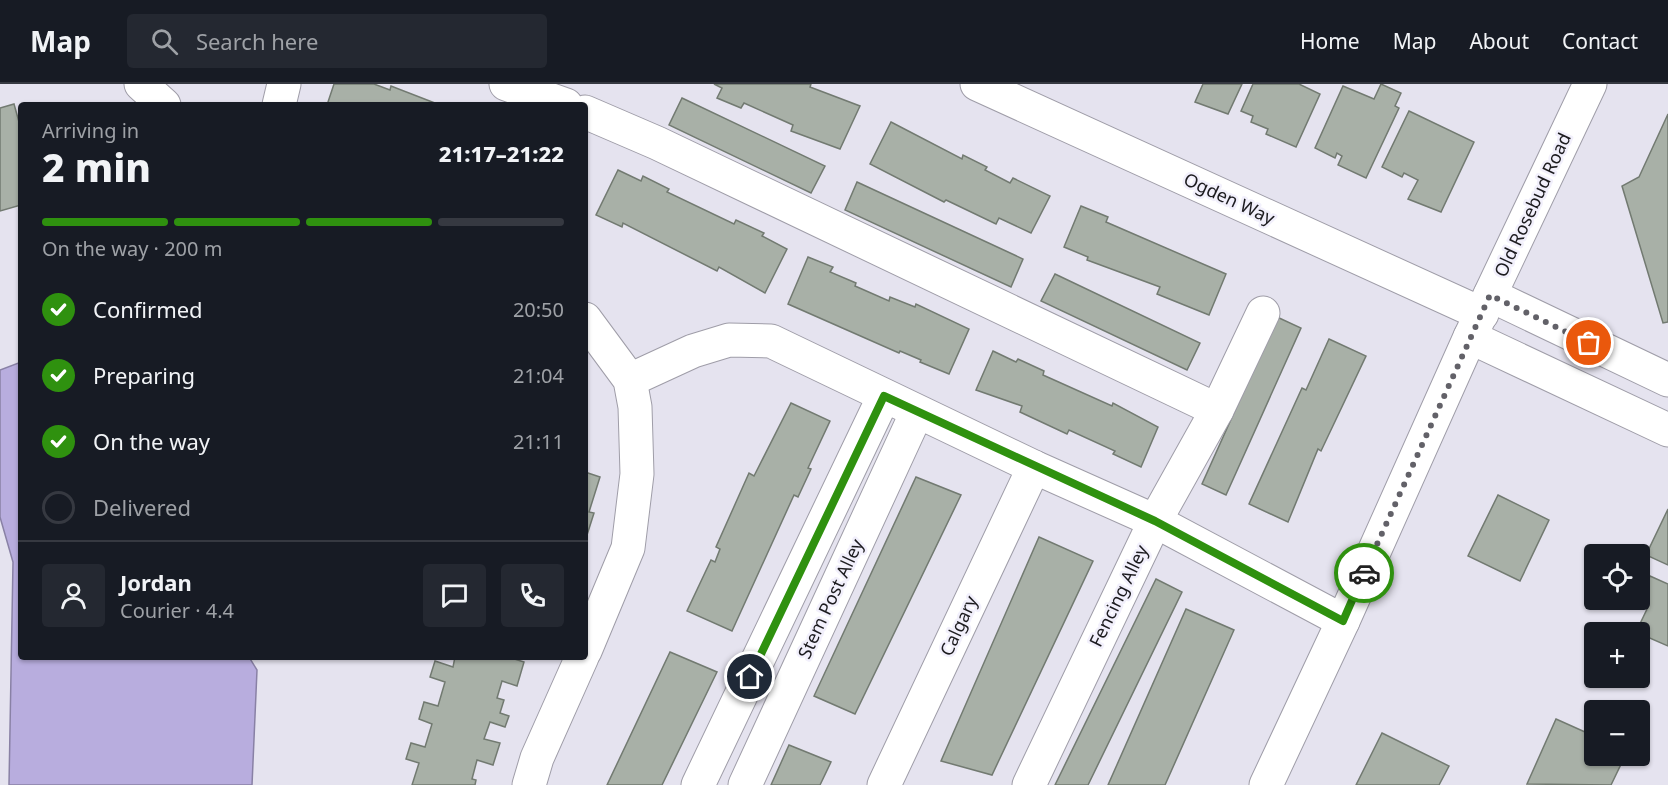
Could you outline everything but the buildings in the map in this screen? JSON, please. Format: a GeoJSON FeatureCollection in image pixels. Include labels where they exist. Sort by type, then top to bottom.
{"type":"FeatureCollection","features":[{"type":"Feature","properties":{"kind":"street"},"geometry":{"type":"LineString","coordinates":[[141,84],[161,102]]}},
{"type":"Feature","properties":{"kind":"street"},"geometry":{"type":"LineString","coordinates":[[280,102],[284,84]]}},
{"type":"Feature","properties":{"kind":"street"},"geometry":{"type":"LineString","coordinates":[[506,84],[557,102]]}},
{"type":"Feature","properties":{"kind":"street","name":"Ogden Way"},"geometry":{"type":"LineString","coordinates":[[977,84],[1481,316]]}},
{"type":"Feature","properties":{"kind":"street","name":"Old Rosebud Road"},"geometry":{"type":"LineString","coordinates":[[1266,785],[1590,84]]}},
{"type":"Feature","properties":{"kind":"street"},"geometry":{"type":"LineString","coordinates":[[588,113],[657,143],[1217,410]]}},
{"type":"Feature","properties":{"kind":"street","name":"Fencing Alley"},"geometry":{"type":"LineString","coordinates":[[1029,785],[1155,521],[1217,410],[1263,313]]}},
{"type":"Feature","properties":{"kind":"street"},"geometry":{"type":"LineString","coordinates":[[1481,316],[1668,380]]}},
{"type":"Feature","properties":{"kind":"street"},"geometry":{"type":"LineString","coordinates":[[1481,316],[1668,430]]}},
{"type":"Feature","properties":{"kind":"street"},"geometry":{"type":"LineString","coordinates":[[588,323],[630,380],[635,407],[637,474],[632,528],[621,567],[588,644]]}},
{"type":"Feature","properties":{"kind":"street"},"geometry":{"type":"LineString","coordinates":[[630,380],[693,351],[729,340],[771,341],[1034,467],[1155,521],[1343,621]]}},
{"type":"Feature","properties":{"kind":"street"},"geometry":{"type":"LineString","coordinates":[[698,785],[884,396]]}},
{"type":"Feature","properties":{"kind":"street","name":"Stem Post Alley"},"geometry":{"type":"LineString","coordinates":[[745,785],[917,412]]}},
{"type":"Feature","properties":{"kind":"street","name":"Calgary"},"geometry":{"type":"LineString","coordinates":[[884,785],[1034,467]]}},
{"type":"Feature","properties":{"kind":"street"},"geometry":{"type":"LineString","coordinates":[[529,785],[537,758],[581,660]]}},
{"type":"Feature","properties":{"kind":"shaded area"},"geometry":{"type":"Polygon","coordinates":[[[18,363],[18,660],[251,660],[257,670],[252,785],[9,785],[13,562],[0,517],[0,370],[18,363]]]}},
{"type":"Feature","properties":{"kind":"way so far"},"geometry":{"type":"LineString","coordinates":[[1364,573],[1490,295],[1589,343]]}},
{"type":"Feature","properties":{"kind":"route"},"geometry":{"type":"LineString","coordinates":[[750,677],[884,396],[1155,521],[1343,621],[1364,573]]}}]}
